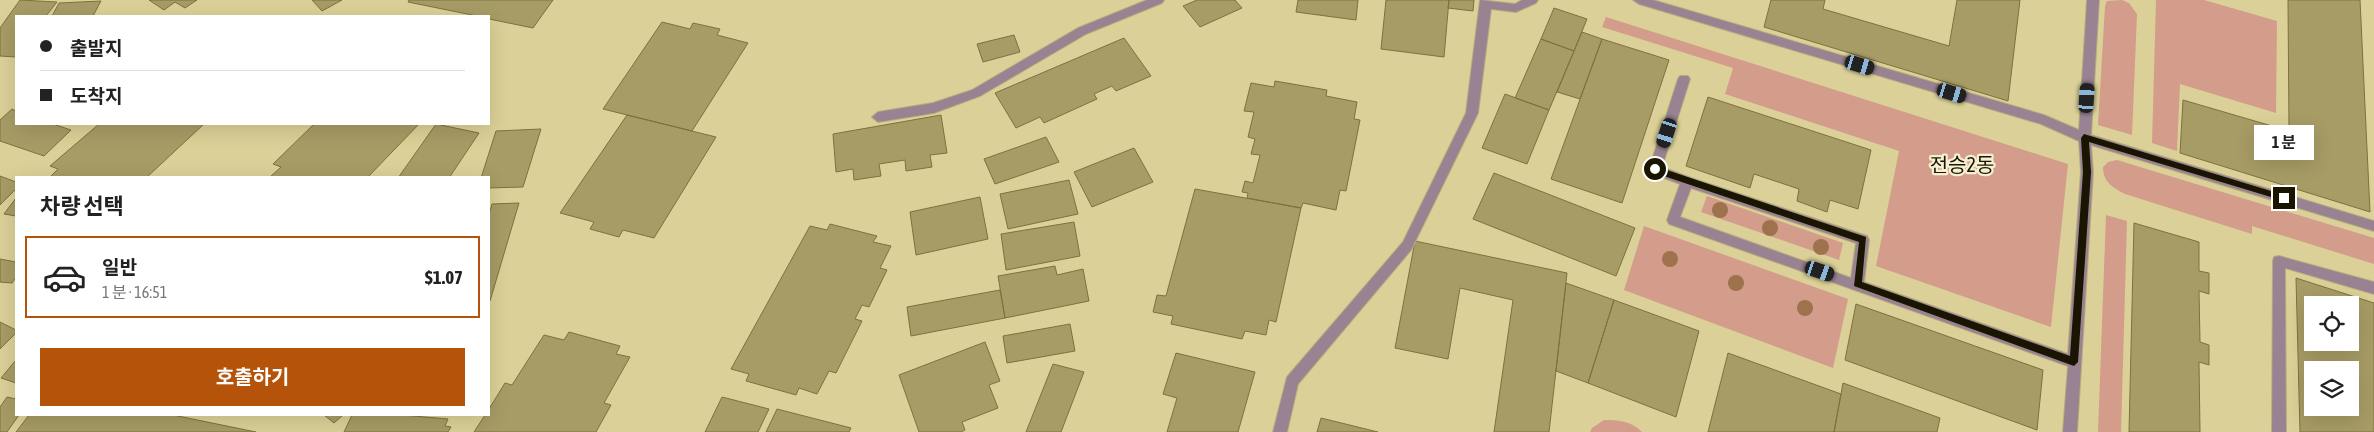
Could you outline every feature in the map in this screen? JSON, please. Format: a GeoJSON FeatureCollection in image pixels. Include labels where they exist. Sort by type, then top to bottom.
{"type":"FeatureCollection","features":[{"type":"Feature","properties":{"kind":"lane"},"geometry":{"type":"LineString","coordinates":[[878,117],[934,108],[976,93],[1082,31],[1158,0]]}},
{"type":"Feature","properties":{"kind":"lane"},"geometry":{"type":"LineString","coordinates":[[1280,432],[1292,381],[1408,246],[1472,113],[1486,2],[1516,8],[1532,0]]}},
{"type":"Feature","properties":{"kind":"lane"},"geometry":{"type":"LineString","coordinates":[[1639,0],[2044,120],[2084,138],[2374,226]]}},
{"type":"Feature","properties":{"kind":"lane"},"geometry":{"type":"LineString","coordinates":[[2070,432],[2087,172],[2084,138],[2093,0]]}},
{"type":"Feature","properties":{"kind":"lane"},"geometry":{"type":"LineString","coordinates":[[1684,78],[1655,169],[1687,182],[1863,240],[1857,284]]}},
{"type":"Feature","properties":{"kind":"lane"},"geometry":{"type":"LineString","coordinates":[[1687,182],[1673,220],[2074,362]]}},
{"type":"Feature","properties":{"kind":"lane"},"geometry":{"type":"LineString","coordinates":[[2279,432],[2280,261],[2374,288]]}},
{"type":"Feature","properties":{"kind":"shaded area"},"geometry":{"type":"Polygon","coordinates":[[[2122,0],[2129,3],[2137,14],[2132,135],[2098,125],[2105,6],[2107,1],[2122,0]]]}},
{"type":"Feature","properties":{"kind":"shaded area"},"geometry":{"type":"Polygon","coordinates":[[[2156,0],[2204,0],[2277,21],[2276,113],[2180,84],[2177,151],[2152,143],[2156,0]]]}},
{"type":"Feature","properties":{"kind":"shaded area"},"geometry":{"type":"Polygon","coordinates":[[[1606,17],[2068,164],[2051,327],[1876,266],[1899,151],[1725,94],[1733,68],[1602,27],[1606,17]]]}},
{"type":"Feature","properties":{"kind":"shaded area"},"geometry":{"type":"Polygon","coordinates":[[[2117,160],[2374,238],[2374,264],[2252,226],[2252,234],[2125,194],[2107,181],[2103,172],[2103,167],[2108,162],[2117,160]]]}},
{"type":"Feature","properties":{"kind":"shaded area"},"geometry":{"type":"Polygon","coordinates":[[[1707,196],[1843,243],[1839,260],[1701,212],[1707,196]]]}},
{"type":"Feature","properties":{"kind":"shaded area"},"geometry":{"type":"Polygon","coordinates":[[[2106,215],[2127,221],[2121,432],[2098,432],[2106,215]]]}},
{"type":"Feature","properties":{"kind":"shaded area"},"geometry":{"type":"Polygon","coordinates":[[[1644,226],[1848,299],[1833,368],[1624,290],[1644,226]]]}},
{"type":"Feature","properties":{"kind":"shaded area"},"geometry":{"type":"Polygon","coordinates":[[[1604,420],[1625,422],[1634,425],[1642,432],[1590,432],[1592,428],[1604,420]]]}},
{"type":"Feature","properties":{"kind":"building"},"geometry":{"type":"Polygon","coordinates":[[[20,0],[57,2],[47,15],[15,15],[15,57],[0,56],[0,28],[20,0]]]}},
{"type":"Feature","properties":{"kind":"building"},"geometry":{"type":"Polygon","coordinates":[[[149,0],[197,0],[185,8],[175,2],[164,10],[149,0]]]}},
{"type":"Feature","properties":{"kind":"building"},"geometry":{"type":"Polygon","coordinates":[[[312,0],[342,0],[322,11],[312,0]]]}},
{"type":"Feature","properties":{"kind":"building"},"geometry":{"type":"Polygon","coordinates":[[[409,0],[553,0],[533,28],[490,19],[490,15],[472,15],[408,2],[409,0]]]}},
{"type":"Feature","properties":{"kind":"building"},"geometry":{"type":"Polygon","coordinates":[[[1197,0],[1235,0],[1242,8],[1200,27],[1183,6],[1197,0]]]}},
{"type":"Feature","properties":{"kind":"building"},"geometry":{"type":"Polygon","coordinates":[[[1298,0],[1358,0],[1356,20],[1296,12],[1298,0]]]}},
{"type":"Feature","properties":{"kind":"building"},"geometry":{"type":"Polygon","coordinates":[[[1386,0],[1449,0],[1444,57],[1381,49],[1386,0]]]}},
{"type":"Feature","properties":{"kind":"building"},"geometry":{"type":"Polygon","coordinates":[[[1449,0],[1474,0],[1473,11],[1448,8],[1449,0]]]}},
{"type":"Feature","properties":{"kind":"building"},"geometry":{"type":"Polygon","coordinates":[[[1771,0],[1825,0],[1823,9],[1949,46],[1957,0],[2020,0],[2008,101],[1764,27],[1771,0]]]}},
{"type":"Feature","properties":{"kind":"building"},"geometry":{"type":"Polygon","coordinates":[[[2288,0],[2360,0],[2370,212],[2180,153],[2183,100],[2289,131],[2288,0]]]}},
{"type":"Feature","properties":{"kind":"building"},"geometry":{"type":"Polygon","coordinates":[[[101,1],[94,15],[53,15],[59,3],[101,1]]]}},
{"type":"Feature","properties":{"kind":"building"},"geometry":{"type":"Polygon","coordinates":[[[1554,8],[1587,19],[1574,51],[1541,39],[1554,8]]]}},
{"type":"Feature","properties":{"kind":"building"},"geometry":{"type":"Polygon","coordinates":[[[662,22],[690,29],[693,23],[720,29],[717,35],[748,43],[692,131],[603,109],[662,22]]]}},
{"type":"Feature","properties":{"kind":"building"},"geometry":{"type":"Polygon","coordinates":[[[1582,32],[1602,39],[1580,99],[1557,92],[1582,32]]]}},
{"type":"Feature","properties":{"kind":"building"},"geometry":{"type":"Polygon","coordinates":[[[1014,35],[1020,52],[983,62],[977,44],[1014,35]]]}},
{"type":"Feature","properties":{"kind":"building"},"geometry":{"type":"Polygon","coordinates":[[[1124,38],[1151,76],[1116,91],[1112,86],[1094,94],[1097,99],[1044,123],[1040,117],[1016,128],[995,93],[1124,38]]]}},
{"type":"Feature","properties":{"kind":"building"},"geometry":{"type":"Polygon","coordinates":[[[1541,39],[1574,51],[1549,110],[1515,98],[1541,39]]]}},
{"type":"Feature","properties":{"kind":"building"},"geometry":{"type":"Polygon","coordinates":[[[1602,39],[1669,60],[1622,203],[1551,179],[1602,39]]]}},
{"type":"Feature","properties":{"kind":"building"},"geometry":{"type":"Polygon","coordinates":[[[1275,81],[1327,90],[1326,96],[1357,102],[1354,119],[1360,120],[1346,191],[1340,190],[1336,210],[1303,203],[1301,208],[1247,198],[1248,193],[1242,192],[1245,181],[1253,183],[1260,155],[1251,154],[1255,139],[1248,137],[1254,112],[1244,111],[1251,83],[1274,87],[1275,81]]]}},
{"type":"Feature","properties":{"kind":"building"},"geometry":{"type":"Polygon","coordinates":[[[1505,94],[1549,110],[1527,164],[1482,148],[1505,94]]]}},
{"type":"Feature","properties":{"kind":"building"},"geometry":{"type":"Polygon","coordinates":[[[1708,97],[1871,150],[1858,209],[1830,200],[1827,212],[1797,201],[1799,189],[1754,174],[1750,188],[1686,166],[1708,97]]]}},
{"type":"Feature","properties":{"kind":"building"},"geometry":{"type":"Polygon","coordinates":[[[12,109],[15,110],[15,125],[56,125],[71,130],[44,156],[0,141],[0,120],[12,109]]]}},
{"type":"Feature","properties":{"kind":"building"},"geometry":{"type":"Polygon","coordinates":[[[627,115],[716,137],[654,238],[623,230],[619,237],[590,229],[594,222],[560,213],[627,115]]]}},
{"type":"Feature","properties":{"kind":"building"},"geometry":{"type":"Polygon","coordinates":[[[941,115],[947,153],[930,155],[932,167],[906,171],[905,160],[879,164],[881,176],[854,180],[853,169],[836,172],[833,134],[941,115]]]}},
{"type":"Feature","properties":{"kind":"building"},"geometry":{"type":"Polygon","coordinates":[[[98,125],[203,125],[148,176],[51,176],[58,169],[50,166],[98,125]]]}},
{"type":"Feature","properties":{"kind":"building"},"geometry":{"type":"Polygon","coordinates":[[[313,125],[418,125],[369,176],[271,176],[281,167],[273,164],[313,125]]]}},
{"type":"Feature","properties":{"kind":"building"},"geometry":{"type":"Polygon","coordinates":[[[435,125],[479,133],[450,176],[399,176],[435,125]]]}},
{"type":"Feature","properties":{"kind":"building"},"geometry":{"type":"Polygon","coordinates":[[[541,129],[523,187],[490,188],[490,176],[482,176],[496,131],[541,129]]]}},
{"type":"Feature","properties":{"kind":"building"},"geometry":{"type":"Polygon","coordinates":[[[1046,137],[1059,162],[995,184],[984,159],[1046,137]]]}},
{"type":"Feature","properties":{"kind":"building"},"geometry":{"type":"Polygon","coordinates":[[[1134,148],[1153,182],[1092,207],[1074,172],[1134,148]]]}},
{"type":"Feature","properties":{"kind":"building"},"geometry":{"type":"Polygon","coordinates":[[[1494,173],[1635,228],[1616,276],[1473,219],[1494,173]]]}},
{"type":"Feature","properties":{"kind":"building"},"geometry":{"type":"Polygon","coordinates":[[[0,176],[15,182],[15,190],[0,205],[0,176]]]}},
{"type":"Feature","properties":{"kind":"building"},"geometry":{"type":"Polygon","coordinates":[[[1069,180],[1078,214],[1008,229],[1000,194],[1069,180]]]}},
{"type":"Feature","properties":{"kind":"building"},"geometry":{"type":"Polygon","coordinates":[[[1195,189],[1301,208],[1276,322],[1269,320],[1266,335],[1245,331],[1242,339],[1171,324],[1173,316],[1153,312],[1157,295],[1166,296],[1195,189]]]}},
{"type":"Feature","properties":{"kind":"building"},"geometry":{"type":"Polygon","coordinates":[[[980,197],[988,239],[916,255],[910,212],[980,197]]]}},
{"type":"Feature","properties":{"kind":"building"},"geometry":{"type":"Polygon","coordinates":[[[15,199],[15,216],[4,214],[15,199]]]}},
{"type":"Feature","properties":{"kind":"building"},"geometry":{"type":"Polygon","coordinates":[[[519,203],[490,301],[490,211],[492,204],[519,203]]]}},
{"type":"Feature","properties":{"kind":"building"},"geometry":{"type":"Polygon","coordinates":[[[1074,222],[1080,256],[1006,270],[1001,234],[1074,222]]]}},
{"type":"Feature","properties":{"kind":"building"},"geometry":{"type":"Polygon","coordinates":[[[2134,223],[2199,242],[2199,271],[2209,273],[2209,294],[2199,291],[2200,342],[2209,345],[2209,365],[2199,362],[2200,432],[2129,432],[2134,223]]]}},
{"type":"Feature","properties":{"kind":"building"},"geometry":{"type":"Polygon","coordinates":[[[830,224],[877,236],[873,242],[891,246],[880,268],[887,270],[869,307],[862,305],[855,319],[862,321],[836,373],[829,371],[817,394],[799,388],[796,395],[746,381],[749,374],[731,369],[810,226],[827,230],[830,224]]]}},
{"type":"Feature","properties":{"kind":"building"},"geometry":{"type":"Polygon","coordinates":[[[1415,241],[1567,273],[1549,432],[1494,432],[1513,300],[1460,288],[1448,359],[1395,348],[1415,241]]]}},
{"type":"Feature","properties":{"kind":"building"},"geometry":{"type":"Polygon","coordinates":[[[0,259],[15,262],[15,278],[12,283],[0,282],[0,259]]]}},
{"type":"Feature","properties":{"kind":"building"},"geometry":{"type":"Polygon","coordinates":[[[1055,266],[1057,275],[1083,269],[1089,301],[1005,318],[998,276],[1055,266]]]}},
{"type":"Feature","properties":{"kind":"building"},"geometry":{"type":"Polygon","coordinates":[[[2296,278],[2352,296],[2304,296],[2304,351],[2359,351],[2359,298],[2374,303],[2374,432],[2300,432],[2296,278]]]}},
{"type":"Feature","properties":{"kind":"building"},"geometry":{"type":"Polygon","coordinates":[[[1566,283],[1614,300],[1588,383],[1556,371],[1566,283]]]}},
{"type":"Feature","properties":{"kind":"building"},"geometry":{"type":"Polygon","coordinates":[[[1000,290],[1005,318],[911,336],[907,307],[1000,290]]]}},
{"type":"Feature","properties":{"kind":"building"},"geometry":{"type":"Polygon","coordinates":[[[1614,300],[1699,331],[1676,417],[1588,383],[1614,300]]]}},
{"type":"Feature","properties":{"kind":"building"},"geometry":{"type":"Polygon","coordinates":[[[1856,304],[2043,370],[2037,430],[1845,360],[1856,304]]]}},
{"type":"Feature","properties":{"kind":"building"},"geometry":{"type":"Polygon","coordinates":[[[0,322],[15,330],[15,334],[0,349],[0,322]]]}},
{"type":"Feature","properties":{"kind":"building"},"geometry":{"type":"Polygon","coordinates":[[[1070,324],[1075,351],[1007,363],[1003,336],[1070,324]]]}},
{"type":"Feature","properties":{"kind":"building"},"geometry":{"type":"Polygon","coordinates":[[[569,332],[620,346],[616,354],[630,357],[604,403],[611,405],[596,432],[474,432],[484,416],[490,416],[490,407],[505,383],[512,385],[544,335],[564,340],[569,332]]]}},
{"type":"Feature","properties":{"kind":"building"},"geometry":{"type":"Polygon","coordinates":[[[985,342],[1000,381],[989,385],[998,408],[962,422],[965,430],[961,432],[919,432],[899,375],[985,342]]]}},
{"type":"Feature","properties":{"kind":"building"},"geometry":{"type":"Polygon","coordinates":[[[1176,353],[1255,372],[1238,432],[1167,432],[1177,398],[1163,394],[1176,353]]]}},
{"type":"Feature","properties":{"kind":"building"},"geometry":{"type":"Polygon","coordinates":[[[1728,353],[1841,394],[1834,432],[1708,432],[1728,353]]]}},
{"type":"Feature","properties":{"kind":"building"},"geometry":{"type":"Polygon","coordinates":[[[15,361],[15,383],[1,378],[15,361]]]}},
{"type":"Feature","properties":{"kind":"building"},"geometry":{"type":"Polygon","coordinates":[[[1053,364],[1084,372],[1061,432],[1026,432],[1053,364]]]}},
{"type":"Feature","properties":{"kind":"building"},"geometry":{"type":"Polygon","coordinates":[[[1843,383],[1940,418],[1937,432],[1834,432],[1843,383]]]}},
{"type":"Feature","properties":{"kind":"building"},"geometry":{"type":"Polygon","coordinates":[[[7,397],[15,399],[15,416],[18,416],[7,432],[0,432],[0,407],[7,397]]]}},
{"type":"Feature","properties":{"kind":"building"},"geometry":{"type":"Polygon","coordinates":[[[722,397],[769,409],[758,432],[705,432],[722,397]]]}},
{"type":"Feature","properties":{"kind":"building"},"geometry":{"type":"Polygon","coordinates":[[[777,409],[851,428],[849,432],[766,432],[777,409]]]}},
{"type":"Feature","properties":{"kind":"building"},"geometry":{"type":"Polygon","coordinates":[[[28,416],[178,416],[256,432],[16,432],[28,416]]]}},
{"type":"Feature","properties":{"kind":"building"},"geometry":{"type":"Polygon","coordinates":[[[325,416],[342,416],[334,423],[325,416]]]}},
{"type":"Feature","properties":{"kind":"building"},"geometry":{"type":"Polygon","coordinates":[[[352,416],[414,416],[448,419],[445,426],[451,427],[448,432],[344,432],[352,416]]]}},
{"type":"Feature","properties":{"kind":"building"},"geometry":{"type":"Polygon","coordinates":[[[1321,418],[1378,432],[1317,432],[1321,418]]]}},
{"type":"Feature","properties":{"kind":"district","name":"전승2동"},"geometry":{"type":"Point","coordinates":[1962,165]}},
{"type":"Feature","properties":{"kind":"route"},"geometry":{"type":"LineString","coordinates":[[1655,169],[1687,182],[1863,240],[1857,284],[2074,362],[2087,172],[2084,138],[2284,198]]}}]}
